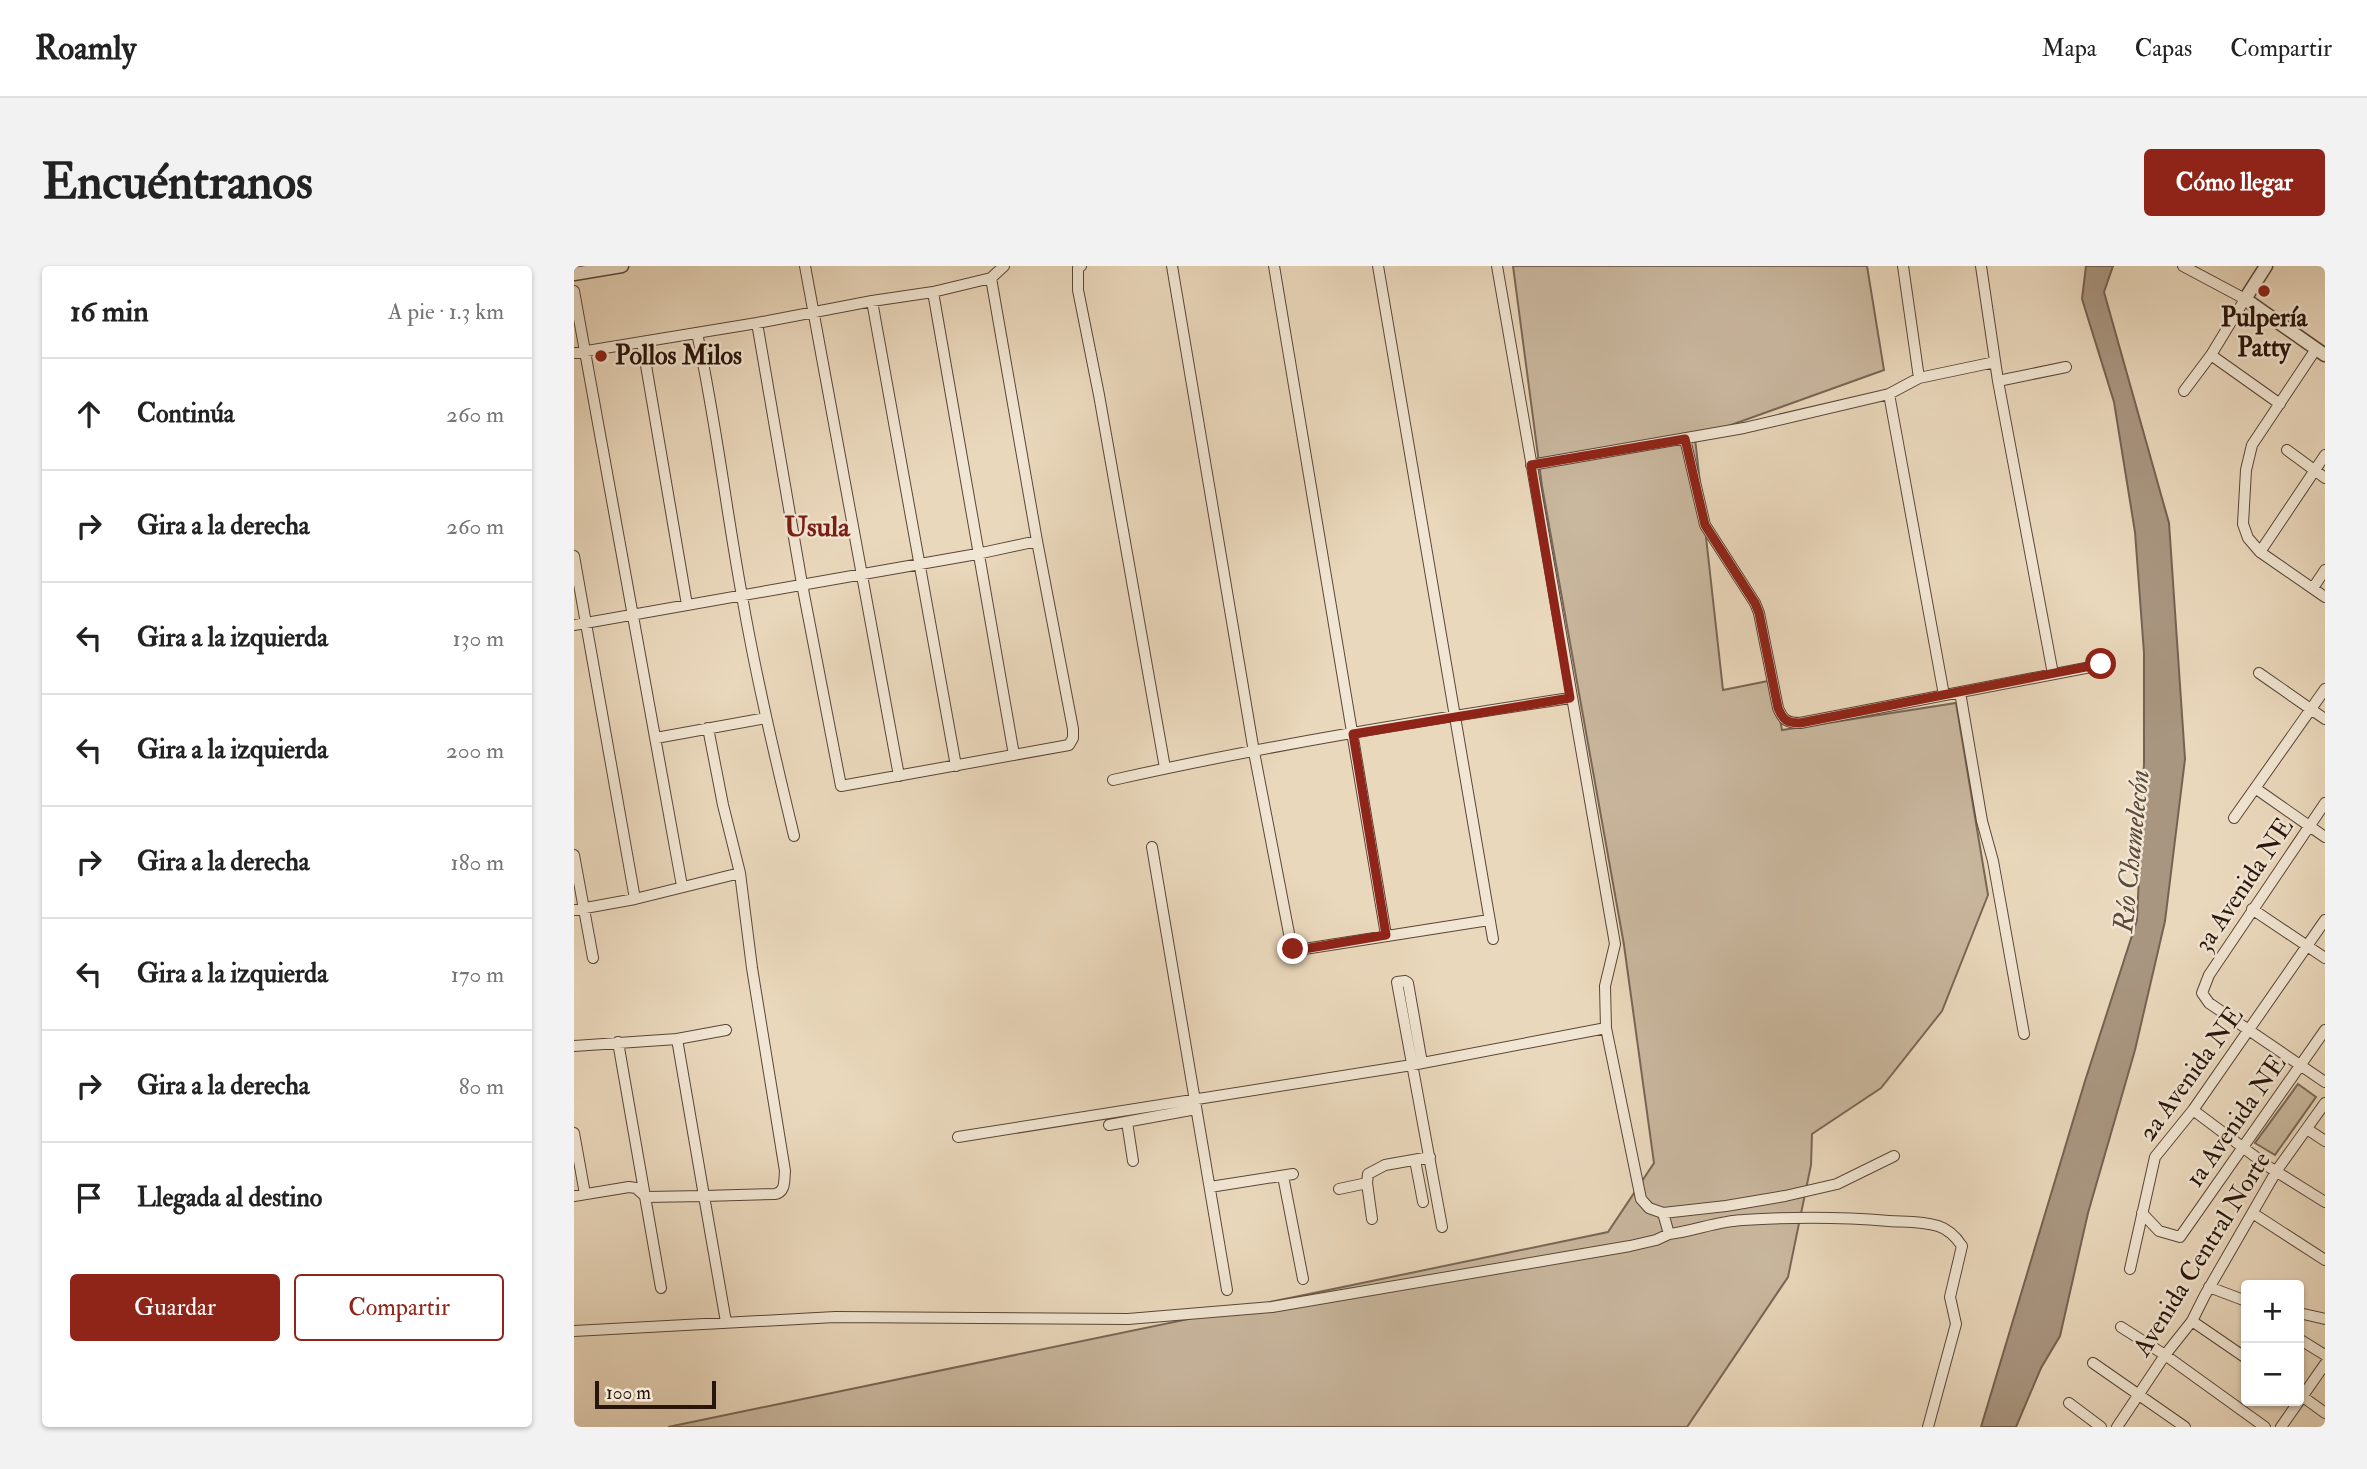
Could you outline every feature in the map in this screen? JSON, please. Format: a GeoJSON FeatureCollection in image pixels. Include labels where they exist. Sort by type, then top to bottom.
{"type":"FeatureCollection","features":[{"type":"Feature","properties":{"kind":"street"},"geometry":{"type":"LineString","coordinates":[[574,274],[621,266]]}},
{"type":"Feature","properties":{"kind":"street"},"geometry":{"type":"LineString","coordinates":[[805,266],[899,776]]}},
{"type":"Feature","properties":{"kind":"street"},"geometry":{"type":"LineString","coordinates":[[579,352],[933,292],[991,278],[1004,266]]}},
{"type":"Feature","properties":{"kind":"street"},"geometry":{"type":"LineString","coordinates":[[1081,266],[1078,290],[1165,768]]}},
{"type":"Feature","properties":{"kind":"street"},"geometry":{"type":"LineString","coordinates":[[1172,266],[1254,752],[1293,949],[1489,920]]}},
{"type":"Feature","properties":{"kind":"street"},"geometry":{"type":"LineString","coordinates":[[1274,266],[1386,935]]}},
{"type":"Feature","properties":{"kind":"street"},"geometry":{"type":"LineString","coordinates":[[1378,266],[1493,939]]}},
{"type":"Feature","properties":{"kind":"street"},"geometry":{"type":"LineString","coordinates":[[1497,266],[1570,698],[1615,944],[1605,986],[1606,1028],[1641,1199],[1649,1208],[1663,1213],[1738,1205],[1837,1184],[1894,1156]]}},
{"type":"Feature","properties":{"kind":"street"},"geometry":{"type":"LineString","coordinates":[[1903,266],[1919,378]]}},
{"type":"Feature","properties":{"kind":"street"},"geometry":{"type":"LineString","coordinates":[[1981,266],[1998,382],[2053,674]]}},
{"type":"Feature","properties":{"kind":"street"},"geometry":{"type":"LineString","coordinates":[[2184,391],[2211,355],[2266,266]]}},
{"type":"Feature","properties":{"kind":"street"},"geometry":{"type":"LineString","coordinates":[[2183,267],[2245,299],[2321,352],[2252,445],[2246,470],[2243,523],[2248,538],[2260,552],[2325,597]]}},
{"type":"Feature","properties":{"kind":"street"},"geometry":{"type":"LineString","coordinates":[[757,323],[802,584],[841,786],[1069,745],[1073,738],[991,278]]}},
{"type":"Feature","properties":{"kind":"street"},"geometry":{"type":"LineString","coordinates":[[574,291],[579,352],[633,615],[682,886]]}},
{"type":"Feature","properties":{"kind":"street"},"geometry":{"type":"LineString","coordinates":[[933,292],[1014,755]]}},
{"type":"Feature","properties":{"kind":"street"},"geometry":{"type":"LineString","coordinates":[[872,301],[956,766]]}},
{"type":"Feature","properties":{"kind":"street"},"geometry":{"type":"LineString","coordinates":[[697,333],[765,718],[794,836]]}},
{"type":"Feature","properties":{"kind":"street"},"geometry":{"type":"LineString","coordinates":[[642,342],[687,606]]}},
{"type":"Feature","properties":{"kind":"street"},"geometry":{"type":"LineString","coordinates":[[2211,355],[2280,404]]}},
{"type":"Feature","properties":{"kind":"street"},"geometry":{"type":"LineString","coordinates":[[1531,465],[1685,439],[1889,394],[1919,378],[1995,362]]}},
{"type":"Feature","properties":{"kind":"street"},"geometry":{"type":"LineString","coordinates":[[1998,382],[2066,367]]}},
{"type":"Feature","properties":{"kind":"street"},"geometry":{"type":"LineString","coordinates":[[1889,394],[1944,695]]}},
{"type":"Feature","properties":{"kind":"street"},"geometry":{"type":"LineString","coordinates":[[1685,439],[1705,525],[1755,603],[1781,716],[1788,723],[1800,723],[2101,664]]}},
{"type":"Feature","properties":{"kind":"street"},"geometry":{"type":"LineString","coordinates":[[2287,450],[2325,478]]}},
{"type":"Feature","properties":{"kind":"street"},"geometry":{"type":"LineString","coordinates":[[2260,552],[2325,455]]}},
{"type":"Feature","properties":{"kind":"street"},"geometry":{"type":"LineString","coordinates":[[574,625],[978,554],[1037,541]]}},
{"type":"Feature","properties":{"kind":"street"},"geometry":{"type":"LineString","coordinates":[[574,556],[578,602],[585,623],[617,786],[635,899]]}},
{"type":"Feature","properties":{"kind":"street"},"geometry":{"type":"LineString","coordinates":[[2312,588],[2325,570]]}},
{"type":"Feature","properties":{"kind":"street"},"geometry":{"type":"LineString","coordinates":[[2259,673],[2325,719]]}},
{"type":"Feature","properties":{"kind":"street"},"geometry":{"type":"LineString","coordinates":[[2234,818],[2325,689]]}},
{"type":"Feature","properties":{"kind":"street"},"geometry":{"type":"LineString","coordinates":[[1960,692],[1982,821],[1993,861],[2024,1034]]}},
{"type":"Feature","properties":{"kind":"street"},"geometry":{"type":"LineString","coordinates":[[1113,780],[1455,715],[1570,698]]}},
{"type":"Feature","properties":{"kind":"street"},"geometry":{"type":"LineString","coordinates":[[656,738],[765,718]]}},
{"type":"Feature","properties":{"kind":"street"},"geometry":{"type":"LineString","coordinates":[[574,1133],[579,1195],[629,1188],[636,1188],[646,1197],[775,1194],[784,1187],[785,1171],[749,948],[740,873],[708,728]]}},
{"type":"Feature","properties":{"kind":"street"},"geometry":{"type":"LineString","coordinates":[[2255,788],[2325,837]]}},
{"type":"Feature","properties":{"kind":"street","name":"3a Avenida NE"},"geometry":{"type":"LineString","coordinates":[[2249,1030],[2209,1003],[2202,993],[2209,975],[2325,803]]}},
{"type":"Feature","properties":{"kind":"street"},"geometry":{"type":"LineString","coordinates":[[1152,847],[1227,1290]]}},
{"type":"Feature","properties":{"kind":"street"},"geometry":{"type":"LineString","coordinates":[[574,855],[579,909],[593,958]]}},
{"type":"Feature","properties":{"kind":"street"},"geometry":{"type":"LineString","coordinates":[[579,909],[635,899],[740,873]]}},
{"type":"Feature","properties":{"kind":"street"},"geometry":{"type":"LineString","coordinates":[[2252,909],[2325,958]]}},
{"type":"Feature","properties":{"kind":"street","name":"2a Avenida NE"},"geometry":{"type":"LineString","coordinates":[[2130,1269],[2155,1157],[2193,1110],[2325,920]]}},
{"type":"Feature","properties":{"kind":"street"},"geometry":{"type":"LineString","coordinates":[[1417,1064],[1397,983],[1399,982],[1408,983],[1417,1064],[1442,1227]]}},
{"type":"Feature","properties":{"kind":"street"},"geometry":{"type":"LineString","coordinates":[[958,1137],[1196,1105],[1606,1028]]}},
{"type":"Feature","properties":{"kind":"street"},"geometry":{"type":"LineString","coordinates":[[574,1046],[677,1039],[726,1030]]}},
{"type":"Feature","properties":{"kind":"street"},"geometry":{"type":"LineString","coordinates":[[2249,1030],[2325,1082]]}},
{"type":"Feature","properties":{"kind":"street","name":"1a Avenida NE"},"geometry":{"type":"LineString","coordinates":[[2142,1213],[2160,1230],[2180,1237],[2325,1030]]}},
{"type":"Feature","properties":{"kind":"street"},"geometry":{"type":"LineString","coordinates":[[677,1039],[726,1322]]}},
{"type":"Feature","properties":{"kind":"street"},"geometry":{"type":"LineString","coordinates":[[618,1042],[661,1288]]}},
{"type":"Feature","properties":{"kind":"street","name":"Avenida Central Norte"},"geometry":{"type":"LineString","coordinates":[[2117,1427],[2165,1355],[2192,1321],[2277,1170],[2325,1103]]}},
{"type":"Feature","properties":{"kind":"street"},"geometry":{"type":"LineString","coordinates":[[1109,1125],[1196,1105]]}},
{"type":"Feature","properties":{"kind":"street"},"geometry":{"type":"LineString","coordinates":[[2193,1110],[2241,1148],[2325,1202]]}},
{"type":"Feature","properties":{"kind":"street"},"geometry":{"type":"LineString","coordinates":[[1127,1122],[1133,1161]]}},
{"type":"Feature","properties":{"kind":"street"},"geometry":{"type":"LineString","coordinates":[[2307,1129],[2325,1141]]}},
{"type":"Feature","properties":{"kind":"street"},"geometry":{"type":"LineString","coordinates":[[1371,1219],[1368,1174],[1385,1165],[1430,1157]]}},
{"type":"Feature","properties":{"kind":"street"},"geometry":{"type":"LineString","coordinates":[[1415,1160],[1423,1202]]}},
{"type":"Feature","properties":{"kind":"street"},"geometry":{"type":"LineString","coordinates":[[1210,1187],[1288,1175],[1303,1279]]}},
{"type":"Feature","properties":{"kind":"street"},"geometry":{"type":"LineString","coordinates":[[1339,1189],[1367,1183]]}},
{"type":"Feature","properties":{"kind":"street"},"geometry":{"type":"LineString","coordinates":[[1663,1213],[1669,1234]]}},
{"type":"Feature","properties":{"kind":"street"},"geometry":{"type":"LineString","coordinates":[[2254,1213],[2325,1260]]}},
{"type":"Feature","properties":{"kind":"street"},"geometry":{"type":"LineString","coordinates":[[574,1331],[835,1317],[1128,1319],[1272,1307],[1630,1247],[1669,1234],[1742,1220],[1867,1219],[1926,1223],[1953,1234],[1962,1247],[1950,1297],[1956,1324],[1928,1427]]}},
{"type":"Feature","properties":{"kind":"street"},"geometry":{"type":"LineString","coordinates":[[2209,1287],[2241,1299]]}},
{"type":"Feature","properties":{"kind":"street"},"geometry":{"type":"LineString","coordinates":[[2304,1314],[2325,1319]]}},
{"type":"Feature","properties":{"kind":"street"},"geometry":{"type":"LineString","coordinates":[[2192,1321],[2241,1355]]}},
{"type":"Feature","properties":{"kind":"street"},"geometry":{"type":"LineString","coordinates":[[2121,1327],[2265,1427]]}},
{"type":"Feature","properties":{"kind":"street"},"geometry":{"type":"LineString","coordinates":[[2304,1342],[2325,1355]]}},
{"type":"Feature","properties":{"kind":"street"},"geometry":{"type":"LineString","coordinates":[[2093,1363],[2185,1427]]}},
{"type":"Feature","properties":{"kind":"street"},"geometry":{"type":"LineString","coordinates":[[2304,1391],[2325,1364]]}},
{"type":"Feature","properties":{"kind":"street"},"geometry":{"type":"LineString","coordinates":[[2304,1399],[2325,1413]]}},
{"type":"Feature","properties":{"kind":"street"},"geometry":{"type":"LineString","coordinates":[[2068,1403],[2101,1427]]}},
{"type":"Feature","properties":{"kind":"street"},"geometry":{"type":"LineString","coordinates":[[2281,1427],[2294,1406]]}},
{"type":"Feature","properties":{"kind":"shaded area"},"geometry":{"type":"Polygon","coordinates":[[[1513,266],[1867,266],[1884,370],[1695,438],[1723,690],[1773,680],[1782,730],[1956,703],[1988,895],[1942,1011],[1881,1088],[1812,1134],[1811,1165],[1788,1277],[1687,1427],[668,1427],[1608,1232],[1654,1163],[1624,945],[1542,486],[1513,266]]]}},
{"type":"Feature","properties":{"kind":"shaded area"},"geometry":{"type":"Polygon","coordinates":[[[2086,266],[2113,266],[2104,292],[2169,523],[2185,759],[2165,921],[2135,1050],[2088,1213],[2060,1336],[2041,1368],[2016,1427],[1981,1427],[2085,1081],[2137,920],[2144,763],[2144,653],[2135,532],[2114,402],[2082,299],[2086,266]]]}},
{"type":"Feature","properties":{"kind":"shaded area"},"geometry":{"type":"Polygon","coordinates":[[[2298,1084],[2316,1097],[2275,1155],[2255,1143],[2298,1084]]]}},
{"type":"Feature","properties":{"kind":"place","name":"Pulpería Patty"},"geometry":{"type":"Point","coordinates":[2264,291]}},
{"type":"Feature","properties":{"kind":"place","name":"Pollos Milos"},"geometry":{"type":"Point","coordinates":[601,356]}},
{"type":"Feature","properties":{"kind":"district","name":"Usula"},"geometry":{"type":"Point","coordinates":[817,527]}},
{"type":"Feature","properties":{"kind":"route"},"geometry":{"type":"LineString","coordinates":[[1293,949],[1386,935],[1353,734],[1570,698],[1531,465],[1685,439],[1701,514],[1705,525],[1755,603],[1778,708],[1788,723],[1800,723],[2101,664]]}},
{"type":"Feature","properties":{"kind":"water label","name":"Río Chamelecón"},"geometry":{"type":"Point","coordinates":[2132,851]}}]}
